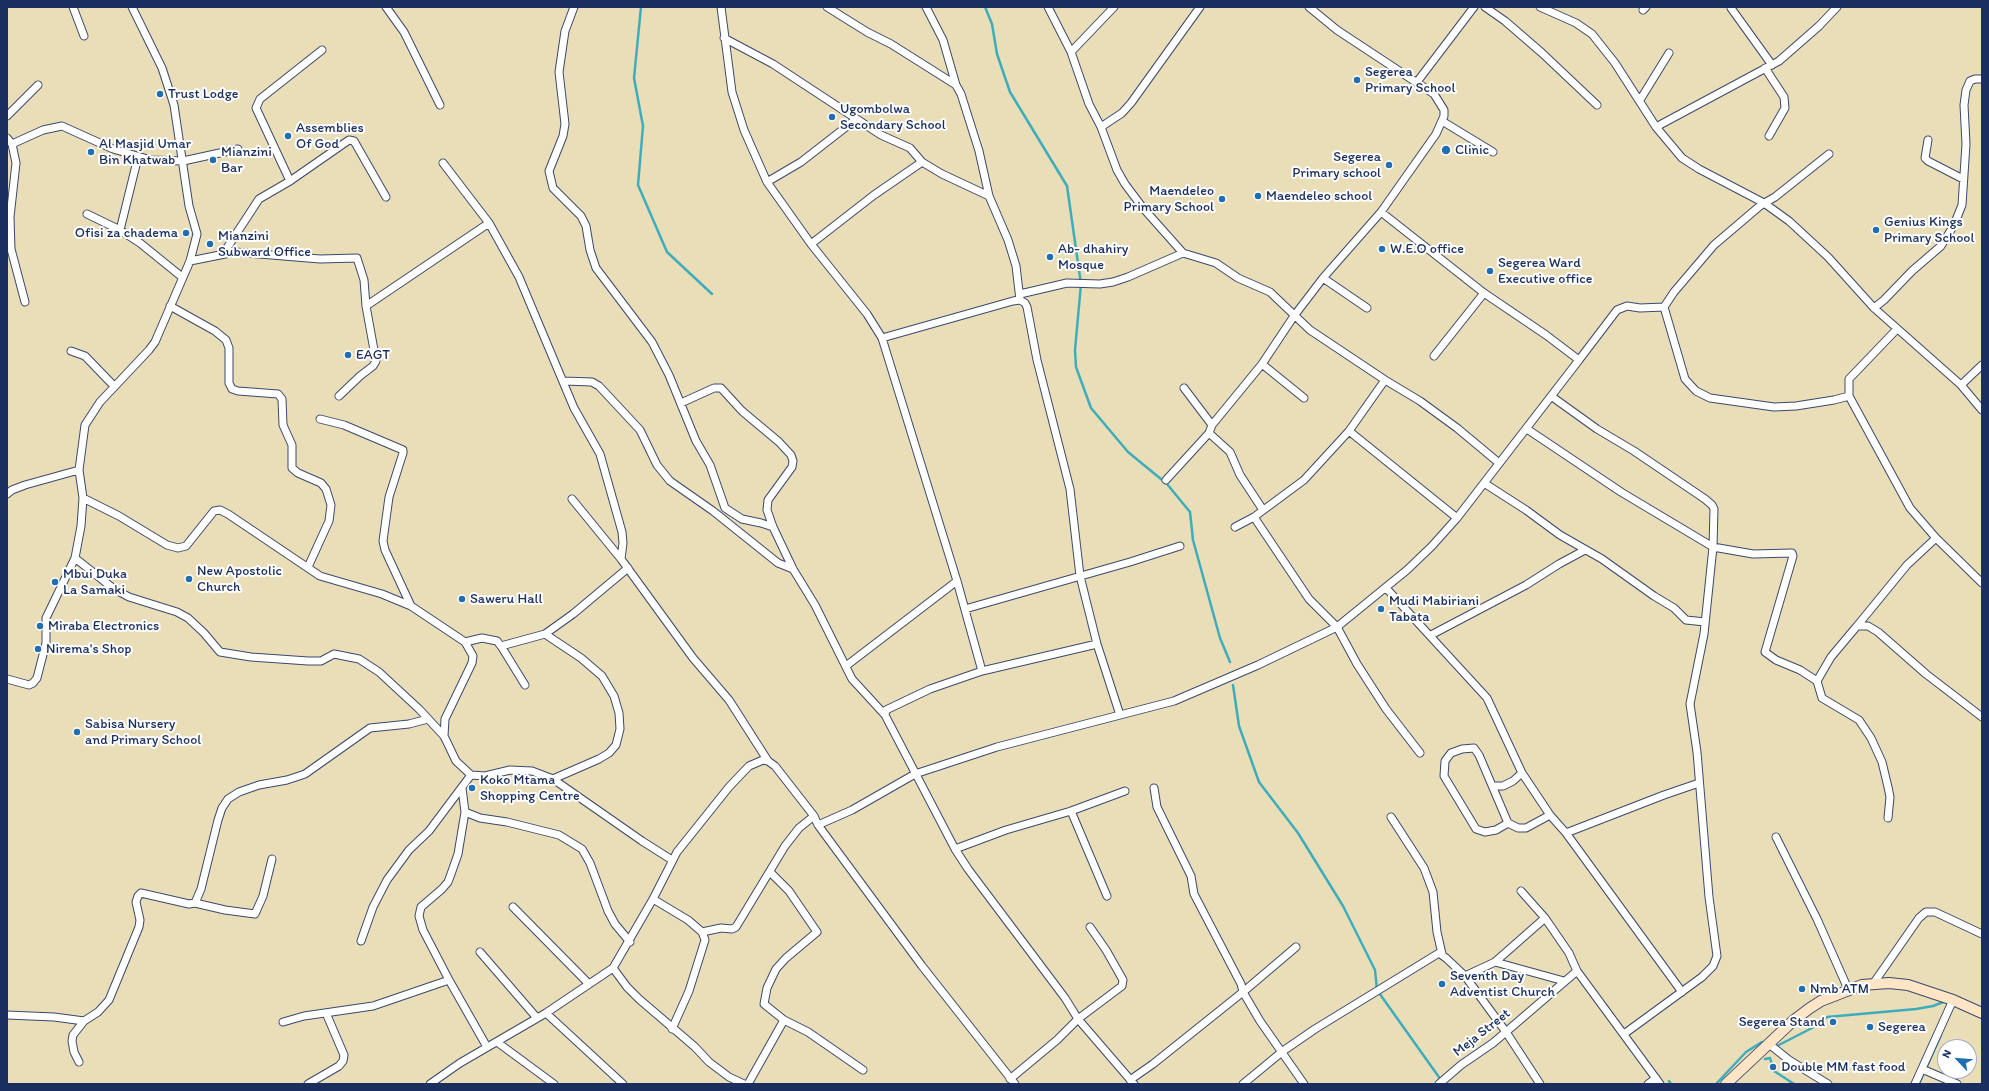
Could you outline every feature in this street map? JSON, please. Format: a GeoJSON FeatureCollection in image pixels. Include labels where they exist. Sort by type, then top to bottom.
{"type":"FeatureCollection","features":[{"type":"Feature","properties":{"kind":"main road"},"geometry":{"type":"LineString","coordinates":[[1726,1084],[1768,1044],[1810,1008],[1821,1000],[1848,990],[1873,984],[1889,983],[1908,985],[1953,1000],[1982,1013]]}},
{"type":"Feature","properties":{"kind":"street"},"geometry":{"type":"LineString","coordinates":[[73,7],[84,36]]}},
{"type":"Feature","properties":{"kind":"street"},"geometry":{"type":"LineString","coordinates":[[7,679],[29,685],[37,678],[46,643],[46,618],[75,558],[82,526],[83,498],[79,470],[85,425],[100,402],[149,350],[160,332],[190,261],[197,234],[189,206],[174,105],[162,68],[132,7]]}},
{"type":"Feature","properties":{"kind":"street"},"geometry":{"type":"LineString","coordinates":[[386,7],[404,32],[440,105]]}},
{"type":"Feature","properties":{"kind":"street"},"geometry":{"type":"LineString","coordinates":[[574,7],[565,31],[559,72],[565,124],[563,136],[552,161],[549,175],[553,188],[578,212],[585,222],[590,250],[596,268],[652,342],[669,375],[696,441],[710,465],[725,508],[742,519],[761,522],[772,527]]}},
{"type":"Feature","properties":{"kind":"street"},"geometry":{"type":"LineString","coordinates":[[721,7],[732,92],[744,130],[767,182],[811,244],[867,314],[882,338],[957,581],[982,671]]}},
{"type":"Feature","properties":{"kind":"street"},"geometry":{"type":"LineString","coordinates":[[827,7],[867,32],[891,44],[956,85]]}},
{"type":"Feature","properties":{"kind":"street"},"geometry":{"type":"LineString","coordinates":[[926,7],[942,40],[956,85],[961,94],[977,144],[989,196],[1008,240],[1016,266],[1020,297],[1027,307],[1037,360],[1070,489],[1080,576],[1097,644],[1120,715]]}},
{"type":"Feature","properties":{"kind":"street"},"geometry":{"type":"LineString","coordinates":[[1048,7],[1072,52],[1089,104],[1101,127],[1117,170],[1125,184],[1143,208],[1183,253],[1216,263],[1238,278],[1270,292],[1310,330],[1385,380],[1420,401],[1457,428],[1499,463]]}},
{"type":"Feature","properties":{"kind":"street"},"geometry":{"type":"LineString","coordinates":[[1072,52],[1114,7]]}},
{"type":"Feature","properties":{"kind":"street"},"geometry":{"type":"LineString","coordinates":[[1101,127],[1122,113],[1131,103],[1200,7]]}},
{"type":"Feature","properties":{"kind":"street"},"geometry":{"type":"LineString","coordinates":[[1166,480],[1209,433],[1212,425],[1262,364],[1294,316],[1323,278],[1381,212],[1436,134],[1442,122],[1444,110],[1434,94],[1337,30],[1309,7]]}},
{"type":"Feature","properties":{"kind":"street"},"geometry":{"type":"LineString","coordinates":[[1417,82],[1474,7]]}},
{"type":"Feature","properties":{"kind":"street"},"geometry":{"type":"LineString","coordinates":[[1485,7],[1506,21],[1597,105]]}},
{"type":"Feature","properties":{"kind":"street"},"geometry":{"type":"LineString","coordinates":[[1540,7],[1576,23],[1592,34],[1640,100],[1656,127],[1682,158],[1699,169],[1764,203],[1804,234],[1828,257],[1874,308],[1961,385],[1982,410]]}},
{"type":"Feature","properties":{"kind":"street"},"geometry":{"type":"LineString","coordinates":[[1656,127],[1779,61],[1819,26],[1837,7]]}},
{"type":"Feature","properties":{"kind":"street"},"geometry":{"type":"LineString","coordinates":[[1731,8],[1768,66],[1784,97],[1785,108],[1769,136]]}},
{"type":"Feature","properties":{"kind":"street"},"geometry":{"type":"LineString","coordinates":[[724,38],[773,64],[881,136],[910,148],[922,162],[959,183],[989,196]]}},
{"type":"Feature","properties":{"kind":"street"},"geometry":{"type":"LineString","coordinates":[[290,181],[256,108],[260,99],[322,50]]}},
{"type":"Feature","properties":{"kind":"street"},"geometry":{"type":"LineString","coordinates":[[1640,100],[1669,53]]}},
{"type":"Feature","properties":{"kind":"street"},"geometry":{"type":"LineString","coordinates":[[1874,308],[1940,246],[1954,225],[1962,205],[1966,144],[1964,105],[1966,90],[1970,81],[1982,79]]}},
{"type":"Feature","properties":{"kind":"street"},"geometry":{"type":"LineString","coordinates":[[7,116],[38,85]]}},
{"type":"Feature","properties":{"kind":"street"},"geometry":{"type":"LineString","coordinates":[[767,182],[801,162],[855,120]]}},
{"type":"Feature","properties":{"kind":"street"},"geometry":{"type":"LineString","coordinates":[[1442,122],[1494,152]]}},
{"type":"Feature","properties":{"kind":"street"},"geometry":{"type":"LineString","coordinates":[[25,302],[11,249],[9,217],[16,163],[9,141],[42,130],[62,126],[113,149],[151,160],[183,161],[238,149]]}},
{"type":"Feature","properties":{"kind":"street"},"geometry":{"type":"LineString","coordinates":[[223,254],[255,204],[264,196],[290,181],[352,140],[368,163],[386,196]]}},
{"type":"Feature","properties":{"kind":"street"},"geometry":{"type":"LineString","coordinates":[[1928,140],[1925,158],[1963,179]]}},
{"type":"Feature","properties":{"kind":"street"},"geometry":{"type":"LineString","coordinates":[[818,825],[852,810],[915,774],[996,747],[1174,701],[1202,690],[1337,627],[1386,588],[1432,546],[1457,518],[1527,429],[1617,310],[1627,306],[1640,308],[1664,306],[1714,244],[1764,203],[1775,197],[1830,154]]}},
{"type":"Feature","properties":{"kind":"street"},"geometry":{"type":"LineString","coordinates":[[120,230],[138,157]]}},
{"type":"Feature","properties":{"kind":"street"},"geometry":{"type":"LineString","coordinates":[[811,244],[874,195],[922,162]]}},
{"type":"Feature","properties":{"kind":"street"},"geometry":{"type":"LineString","coordinates":[[443,163],[489,223],[519,277],[564,381],[574,408],[600,454],[622,532],[623,544],[621,559]]}},
{"type":"Feature","properties":{"kind":"street"},"geometry":{"type":"LineString","coordinates":[[1381,212],[1484,293],[1546,334],[1579,360]]}},
{"type":"Feature","properties":{"kind":"street"},"geometry":{"type":"LineString","coordinates":[[87,214],[120,230],[140,243],[182,277]]}},
{"type":"Feature","properties":{"kind":"street"},"geometry":{"type":"LineString","coordinates":[[366,306],[489,223]]}},
{"type":"Feature","properties":{"kind":"street"},"geometry":{"type":"LineString","coordinates":[[190,261],[235,252],[320,259],[357,258],[364,280],[366,306],[376,361],[373,366],[339,396]]}},
{"type":"Feature","properties":{"kind":"street"},"geometry":{"type":"LineString","coordinates":[[882,338],[1067,283],[1081,284],[1113,282],[1183,253]]}},
{"type":"Feature","properties":{"kind":"street"},"geometry":{"type":"LineString","coordinates":[[1323,278],[1367,308]]}},
{"type":"Feature","properties":{"kind":"street"},"geometry":{"type":"LineString","coordinates":[[1434,356],[1484,293]]}},
{"type":"Feature","properties":{"kind":"street"},"geometry":{"type":"LineString","coordinates":[[170,306],[215,331],[226,340],[229,348],[229,383],[232,389],[238,391],[276,394],[282,399],[283,425],[292,445],[292,468],[298,473],[321,483],[326,489],[332,505],[329,521],[308,567]]}},
{"type":"Feature","properties":{"kind":"street"},"geometry":{"type":"LineString","coordinates":[[1664,306],[1685,379],[1696,391],[1710,398],[1774,407],[1796,406],[1849,396]]}},
{"type":"Feature","properties":{"kind":"street"},"geometry":{"type":"LineString","coordinates":[[1897,329],[1849,379],[1849,396],[1904,499],[1936,538],[1982,583]]}},
{"type":"Feature","properties":{"kind":"street"},"geometry":{"type":"LineString","coordinates":[[71,351],[76,351],[84,356],[114,386]]}},
{"type":"Feature","properties":{"kind":"street"},"geometry":{"type":"LineString","coordinates":[[1262,364],[1304,398]]}},
{"type":"Feature","properties":{"kind":"street"},"geometry":{"type":"LineString","coordinates":[[1961,385],[1982,365]]}},
{"type":"Feature","properties":{"kind":"street"},"geometry":{"type":"LineString","coordinates":[[1235,527],[1254,517],[1304,480],[1349,431],[1385,380]]}},
{"type":"Feature","properties":{"kind":"street"},"geometry":{"type":"LineString","coordinates":[[564,381],[592,382],[599,386],[640,430],[657,466],[670,481],[713,511],[778,563],[793,569]]}},
{"type":"Feature","properties":{"kind":"street"},"geometry":{"type":"LineString","coordinates":[[681,403],[714,388],[721,388],[742,411],[779,442],[791,455],[793,462],[792,467],[768,500],[767,510],[772,527],[793,569],[815,605],[852,678],[885,715],[955,849],[968,869],[1065,998],[1078,1019],[1132,1082],[1296,947]]}},
{"type":"Feature","properties":{"kind":"street"},"geometry":{"type":"LineString","coordinates":[[1184,388],[1212,425]]}},
{"type":"Feature","properties":{"kind":"street"},"geometry":{"type":"LineString","coordinates":[[1551,396],[1597,429],[1634,451],[1712,505],[1714,509],[1713,547],[1705,622],[1698,671],[1690,704],[1699,783],[1709,897],[1717,956],[1710,971],[1624,1034]]}},
{"type":"Feature","properties":{"kind":"street"},"geometry":{"type":"LineString","coordinates":[[320,419],[344,425],[403,450],[389,497],[383,542],[385,550],[411,606]]}},
{"type":"Feature","properties":{"kind":"street"},"geometry":{"type":"LineString","coordinates":[[1527,429],[1621,492],[1713,547],[1753,554],[1792,553],[1793,556],[1765,652],[1776,660],[1800,670],[1817,681],[1822,698],[1859,720],[1871,738],[1882,762],[1890,797],[1888,818]]}},
{"type":"Feature","properties":{"kind":"street"},"geometry":{"type":"LineString","coordinates":[[1349,431],[1457,518]]}},
{"type":"Feature","properties":{"kind":"street"},"geometry":{"type":"LineString","coordinates":[[1209,433],[1230,452],[1240,475],[1263,510]]}},
{"type":"Feature","properties":{"kind":"street"},"geometry":{"type":"LineString","coordinates":[[7,494],[12,490],[25,485],[79,470]]}},
{"type":"Feature","properties":{"kind":"street"},"geometry":{"type":"LineString","coordinates":[[1484,483],[1526,510],[1560,535],[1602,558],[1654,596],[1674,608],[1686,620],[1705,622]]}},
{"type":"Feature","properties":{"kind":"street"},"geometry":{"type":"LineString","coordinates":[[83,498],[119,516],[167,545],[178,548],[186,546],[214,512],[220,510],[320,576],[333,581],[369,590],[411,606],[465,642],[473,656],[472,663],[445,719],[444,736]]}},
{"type":"Feature","properties":{"kind":"street"},"geometry":{"type":"LineString","coordinates":[[572,499],[628,568],[693,658],[729,700],[768,761],[774,766],[814,816],[818,825],[922,966],[1013,1081],[1078,1019],[1118,990],[1123,983],[1106,950],[1090,927]]}},
{"type":"Feature","properties":{"kind":"street"},"geometry":{"type":"LineString","coordinates":[[1254,517],[1309,599],[1337,627],[1357,664],[1386,709],[1420,753]]}},
{"type":"Feature","properties":{"kind":"street"},"geometry":{"type":"LineString","coordinates":[[1817,681],[1831,657],[1907,565],[1936,538]]}},
{"type":"Feature","properties":{"kind":"street"},"geometry":{"type":"LineString","coordinates":[[965,609],[1130,562],[1180,546]]}},
{"type":"Feature","properties":{"kind":"street"},"geometry":{"type":"LineString","coordinates":[[1431,635],[1526,586],[1559,564],[1585,550]]}},
{"type":"Feature","properties":{"kind":"street"},"geometry":{"type":"LineString","coordinates":[[75,558],[114,589],[129,597],[177,612],[188,618],[204,633],[220,652],[251,657],[308,661],[321,661],[334,654],[359,659],[379,672],[428,719],[444,736],[456,761],[471,775],[485,776],[510,770],[532,771],[553,779],[672,860]]}},
{"type":"Feature","properties":{"kind":"street"},"geometry":{"type":"LineString","coordinates":[[502,646],[545,634],[573,614],[628,568]]}},
{"type":"Feature","properties":{"kind":"street"},"geometry":{"type":"LineString","coordinates":[[846,666],[957,581]]}},
{"type":"Feature","properties":{"kind":"street"},"geometry":{"type":"LineString","coordinates":[[1386,588],[1431,635],[1487,698],[1522,773],[1550,815],[1566,833],[1682,992]]}},
{"type":"Feature","properties":{"kind":"street"},"geometry":{"type":"LineString","coordinates":[[1857,626],[1868,626],[1878,632],[1920,669],[1982,717]]}},
{"type":"Feature","properties":{"kind":"street"},"geometry":{"type":"LineString","coordinates":[[545,634],[581,658],[602,676],[614,696],[619,713],[620,729],[616,745],[609,753],[599,760],[553,779]]}},
{"type":"Feature","properties":{"kind":"street"},"geometry":{"type":"LineString","coordinates":[[465,642],[482,638],[497,642],[502,646],[525,685]]}},
{"type":"Feature","properties":{"kind":"street"},"geometry":{"type":"LineString","coordinates":[[885,715],[886,710],[930,689],[982,671],[1097,644]]}},
{"type":"Feature","properties":{"kind":"street"},"geometry":{"type":"LineString","coordinates":[[195,903],[201,889],[218,820],[222,808],[228,799],[239,792],[259,785],[287,780],[305,774],[370,728],[409,724],[428,719]]}},
{"type":"Feature","properties":{"kind":"street"},"geometry":{"type":"LineString","coordinates":[[1508,823],[1496,830],[1485,832],[1476,829],[1444,776],[1445,761],[1451,753],[1462,749],[1474,748],[1479,755],[1508,823],[1518,828],[1526,828],[1550,815]]}},
{"type":"Feature","properties":{"kind":"street"},"geometry":{"type":"LineString","coordinates":[[430,1084],[460,1063],[546,1013],[613,968],[630,942],[672,860],[690,834],[733,782],[751,765],[759,760],[768,761]]}},
{"type":"Feature","properties":{"kind":"street"},"geometry":{"type":"LineString","coordinates":[[1493,786],[1503,786],[1513,781],[1522,773]]}},
{"type":"Feature","properties":{"kind":"street"},"geometry":{"type":"LineString","coordinates":[[361,941],[373,907],[387,880],[409,850],[429,831],[471,775]]}},
{"type":"Feature","properties":{"kind":"street"},"geometry":{"type":"LineString","coordinates":[[1566,833],[1699,783]]}},
{"type":"Feature","properties":{"kind":"street"},"geometry":{"type":"LineString","coordinates":[[462,788],[465,812],[458,854],[448,882],[421,907],[418,916],[423,930],[449,980],[488,1047]]}},
{"type":"Feature","properties":{"kind":"street"},"geometry":{"type":"LineString","coordinates":[[1154,788],[1157,807],[1191,876],[1194,894],[1241,984],[1243,992],[1260,1021],[1283,1051],[1304,1084]]}},
{"type":"Feature","properties":{"kind":"street"},"geometry":{"type":"LineString","coordinates":[[955,849],[1006,830],[1071,811],[1125,791]]}},
{"type":"Feature","properties":{"kind":"street"},"geometry":{"type":"LineString","coordinates":[[1071,811],[1107,896]]}},
{"type":"Feature","properties":{"kind":"street"},"geometry":{"type":"LineString","coordinates":[[465,812],[480,818],[507,822],[559,835],[582,849],[590,863],[608,911],[615,924],[630,942]]}},
{"type":"Feature","properties":{"kind":"street"},"geometry":{"type":"LineString","coordinates":[[702,932],[720,928],[732,929],[736,927],[785,846],[799,828],[814,816]]}},
{"type":"Feature","properties":{"kind":"street"},"geometry":{"type":"LineString","coordinates":[[1391,817],[1424,868],[1433,892],[1437,932],[1442,954],[1465,976],[1506,1032],[1540,1084]]}},
{"type":"Feature","properties":{"kind":"street"},"geometry":{"type":"LineString","coordinates":[[1776,837],[1817,920],[1848,990]]}},
{"type":"Feature","properties":{"kind":"street"},"geometry":{"type":"LineString","coordinates":[[80,1062],[74,1052],[72,1041],[75,1030],[84,1021],[98,1012],[109,1000],[139,927],[140,920],[136,902],[138,896],[142,893],[189,904],[195,903],[255,914],[263,896],[272,859]]}},
{"type":"Feature","properties":{"kind":"street"},"geometry":{"type":"LineString","coordinates":[[770,872],[789,891],[817,932],[780,964],[767,988],[764,1004],[784,1020],[808,1032],[864,1070]]}},
{"type":"Feature","properties":{"kind":"street"},"geometry":{"type":"LineString","coordinates":[[1521,891],[1545,918],[1569,953],[1577,971],[1658,1081],[1648,1084]]}},
{"type":"Feature","properties":{"kind":"street"},"geometry":{"type":"LineString","coordinates":[[653,899],[688,920],[702,932],[705,940],[683,1007],[672,1029]]}},
{"type":"Feature","properties":{"kind":"street"},"geometry":{"type":"LineString","coordinates":[[513,908],[590,984]]}},
{"type":"Feature","properties":{"kind":"street"},"geometry":{"type":"LineString","coordinates":[[1873,984],[1919,918],[1926,912],[1935,912],[1982,934]]}},
{"type":"Feature","properties":{"kind":"street"},"geometry":{"type":"LineString","coordinates":[[1465,976],[1495,962],[1545,918]]}},
{"type":"Feature","properties":{"kind":"street"},"geometry":{"type":"LineString","coordinates":[[480,952],[537,1018]]}},
{"type":"Feature","properties":{"kind":"street"},"geometry":{"type":"LineString","coordinates":[[1243,1084],[1283,1051],[1434,954],[1442,954]]}},
{"type":"Feature","properties":{"kind":"street"},"geometry":{"type":"LineString","coordinates":[[1495,962],[1564,981]]}},
{"type":"Feature","properties":{"kind":"street"},"geometry":{"type":"LineString","coordinates":[[613,968],[627,987],[672,1029],[695,1047],[709,1062],[729,1077],[744,1084]]}},
{"type":"Feature","properties":{"kind":"street","name":"Meja Street"},"geometry":{"type":"LineString","coordinates":[[1439,1084],[1506,1032],[1577,971]]}},
{"type":"Feature","properties":{"kind":"street"},"geometry":{"type":"LineString","coordinates":[[283,1022],[304,1016],[373,1006],[449,980]]}},
{"type":"Feature","properties":{"kind":"street"},"geometry":{"type":"LineString","coordinates":[[1915,1084],[1953,1000]]}},
{"type":"Feature","properties":{"kind":"street"},"geometry":{"type":"LineString","coordinates":[[308,1084],[339,1066],[343,1061],[344,1055],[326,1013]]}},
{"type":"Feature","properties":{"kind":"street"},"geometry":{"type":"LineString","coordinates":[[546,1013],[623,1084]]}},
{"type":"Feature","properties":{"kind":"street"},"geometry":{"type":"LineString","coordinates":[[7,1015],[54,1017],[84,1021]]}},
{"type":"Feature","properties":{"kind":"street"},"geometry":{"type":"LineString","coordinates":[[748,1084],[784,1020]]}},
{"type":"Feature","properties":{"kind":"street"},"geometry":{"type":"LineString","coordinates":[[497,1042],[554,1084]]}},
{"type":"Feature","properties":{"kind":"street"},"geometry":{"type":"LineString","coordinates":[[1768,1044],[1789,1060],[1828,1084]]}},
{"type":"Feature","properties":{"kind":"street"},"geometry":{"type":"LineString","coordinates":[[1922,1069],[1957,1084]]}},
{"type":"Feature","properties":{"kind":"waterway"},"geometry":{"type":"LineString","coordinates":[[641,7],[634,78],[643,126],[638,185],[667,252],[712,294]]}},
{"type":"Feature","properties":{"kind":"waterway"},"geometry":{"type":"LineString","coordinates":[[985,7],[992,24],[997,54],[1010,92],[1067,186],[1081,284],[1075,350],[1076,367],[1091,408],[1128,452],[1167,484],[1190,512],[1193,540],[1220,638],[1230,662]]}},
{"type":"Feature","properties":{"kind":"waterway"},"geometry":{"type":"LineString","coordinates":[[1233,685],[1239,726],[1259,782],[1298,833],[1343,906],[1375,970],[1377,990],[1441,1080]]}},
{"type":"Feature","properties":{"kind":"waterway"},"geometry":{"type":"LineString","coordinates":[[1775,1047],[1812,1028],[1827,1017],[1916,1009],[1933,1006],[1946,1001]]}},
{"type":"Feature","properties":{"kind":"waterway"},"geometry":{"type":"LineString","coordinates":[[1919,1084],[1941,1035]]}},
{"type":"Feature","properties":{"kind":"waterway"},"geometry":{"type":"LineString","coordinates":[[1716,1084],[1746,1052],[1762,1042]]}},
{"type":"Feature","properties":{"kind":"waterway"},"geometry":{"type":"LineString","coordinates":[[1765,1059],[1770,1058],[1774,1071],[1794,1084]]}},
{"type":"Feature","properties":{"kind":"place","name":"Segerea Primary School"},"geometry":{"type":"Point","coordinates":[1357,80]}},
{"type":"Feature","properties":{"kind":"place","name":"Trust Lodge"},"geometry":{"type":"Point","coordinates":[160,94]}},
{"type":"Feature","properties":{"kind":"place","name":"Ugombolwa Secondary School"},"geometry":{"type":"Point","coordinates":[832,117]}},
{"type":"Feature","properties":{"kind":"place","name":"Assemblies Of God"},"geometry":{"type":"Point","coordinates":[288,136]}},
{"type":"Feature","properties":{"kind":"place","name":"Clinic"},"geometry":{"type":"Point","coordinates":[1446,150]}},
{"type":"Feature","properties":{"kind":"place","name":"Al Masjid Umar Bin Khatwab"},"geometry":{"type":"Point","coordinates":[91,152]}},
{"type":"Feature","properties":{"kind":"place","name":"Mianzini Bar"},"geometry":{"type":"Point","coordinates":[213,160]}},
{"type":"Feature","properties":{"kind":"place","name":"Segerea Primary school"},"geometry":{"type":"Point","coordinates":[1389,165]}},
{"type":"Feature","properties":{"kind":"place","name":"Maendeleo school"},"geometry":{"type":"Point","coordinates":[1258,196]}},
{"type":"Feature","properties":{"kind":"place","name":"Maendeleo Primary School"},"geometry":{"type":"Point","coordinates":[1222,199]}},
{"type":"Feature","properties":{"kind":"place","name":"Genius Kings Primary School"},"geometry":{"type":"Point","coordinates":[1876,230]}},
{"type":"Feature","properties":{"kind":"place","name":"Ofisi za chadema"},"geometry":{"type":"Point","coordinates":[186,233]}},
{"type":"Feature","properties":{"kind":"place","name":"Mianzini Subward Office"},"geometry":{"type":"Point","coordinates":[210,244]}},
{"type":"Feature","properties":{"kind":"place","name":"W.E.O office"},"geometry":{"type":"Point","coordinates":[1382,249]}},
{"type":"Feature","properties":{"kind":"place","name":"Ab- dhahiry Mosque"},"geometry":{"type":"Point","coordinates":[1050,257]}},
{"type":"Feature","properties":{"kind":"place","name":"Segerea Ward Executive office"},"geometry":{"type":"Point","coordinates":[1490,271]}},
{"type":"Feature","properties":{"kind":"place","name":"EAGT"},"geometry":{"type":"Point","coordinates":[348,355]}},
{"type":"Feature","properties":{"kind":"place","name":"New Apostolic Church"},"geometry":{"type":"Point","coordinates":[189,579]}},
{"type":"Feature","properties":{"kind":"place","name":"Mbui Duka La Samaki"},"geometry":{"type":"Point","coordinates":[55,582]}},
{"type":"Feature","properties":{"kind":"place","name":"Saweru Hall"},"geometry":{"type":"Point","coordinates":[462,599]}},
{"type":"Feature","properties":{"kind":"place","name":"Mudi Mabiriani Tabata"},"geometry":{"type":"Point","coordinates":[1381,609]}},
{"type":"Feature","properties":{"kind":"place","name":"Miraba Electronics"},"geometry":{"type":"Point","coordinates":[40,626]}},
{"type":"Feature","properties":{"kind":"place","name":"Nirema's Shop"},"geometry":{"type":"Point","coordinates":[38,649]}},
{"type":"Feature","properties":{"kind":"place","name":"Sabisa Nursery and Primary School"},"geometry":{"type":"Point","coordinates":[77,732]}},
{"type":"Feature","properties":{"kind":"place","name":"Koko Mtama Shopping Centre"},"geometry":{"type":"Point","coordinates":[472,788]}},
{"type":"Feature","properties":{"kind":"place","name":"Seventh Day Adventist Church"},"geometry":{"type":"Point","coordinates":[1442,984]}},
{"type":"Feature","properties":{"kind":"place","name":"Nmb ATM"},"geometry":{"type":"Point","coordinates":[1802,989]}},
{"type":"Feature","properties":{"kind":"place","name":"Segerea Stand"},"geometry":{"type":"Point","coordinates":[1833,1022]}},
{"type":"Feature","properties":{"kind":"place","name":"Segerea"},"geometry":{"type":"Point","coordinates":[1870,1027]}},
{"type":"Feature","properties":{"kind":"place","name":"Double MM fast food"},"geometry":{"type":"Point","coordinates":[1773,1067]}}]}
